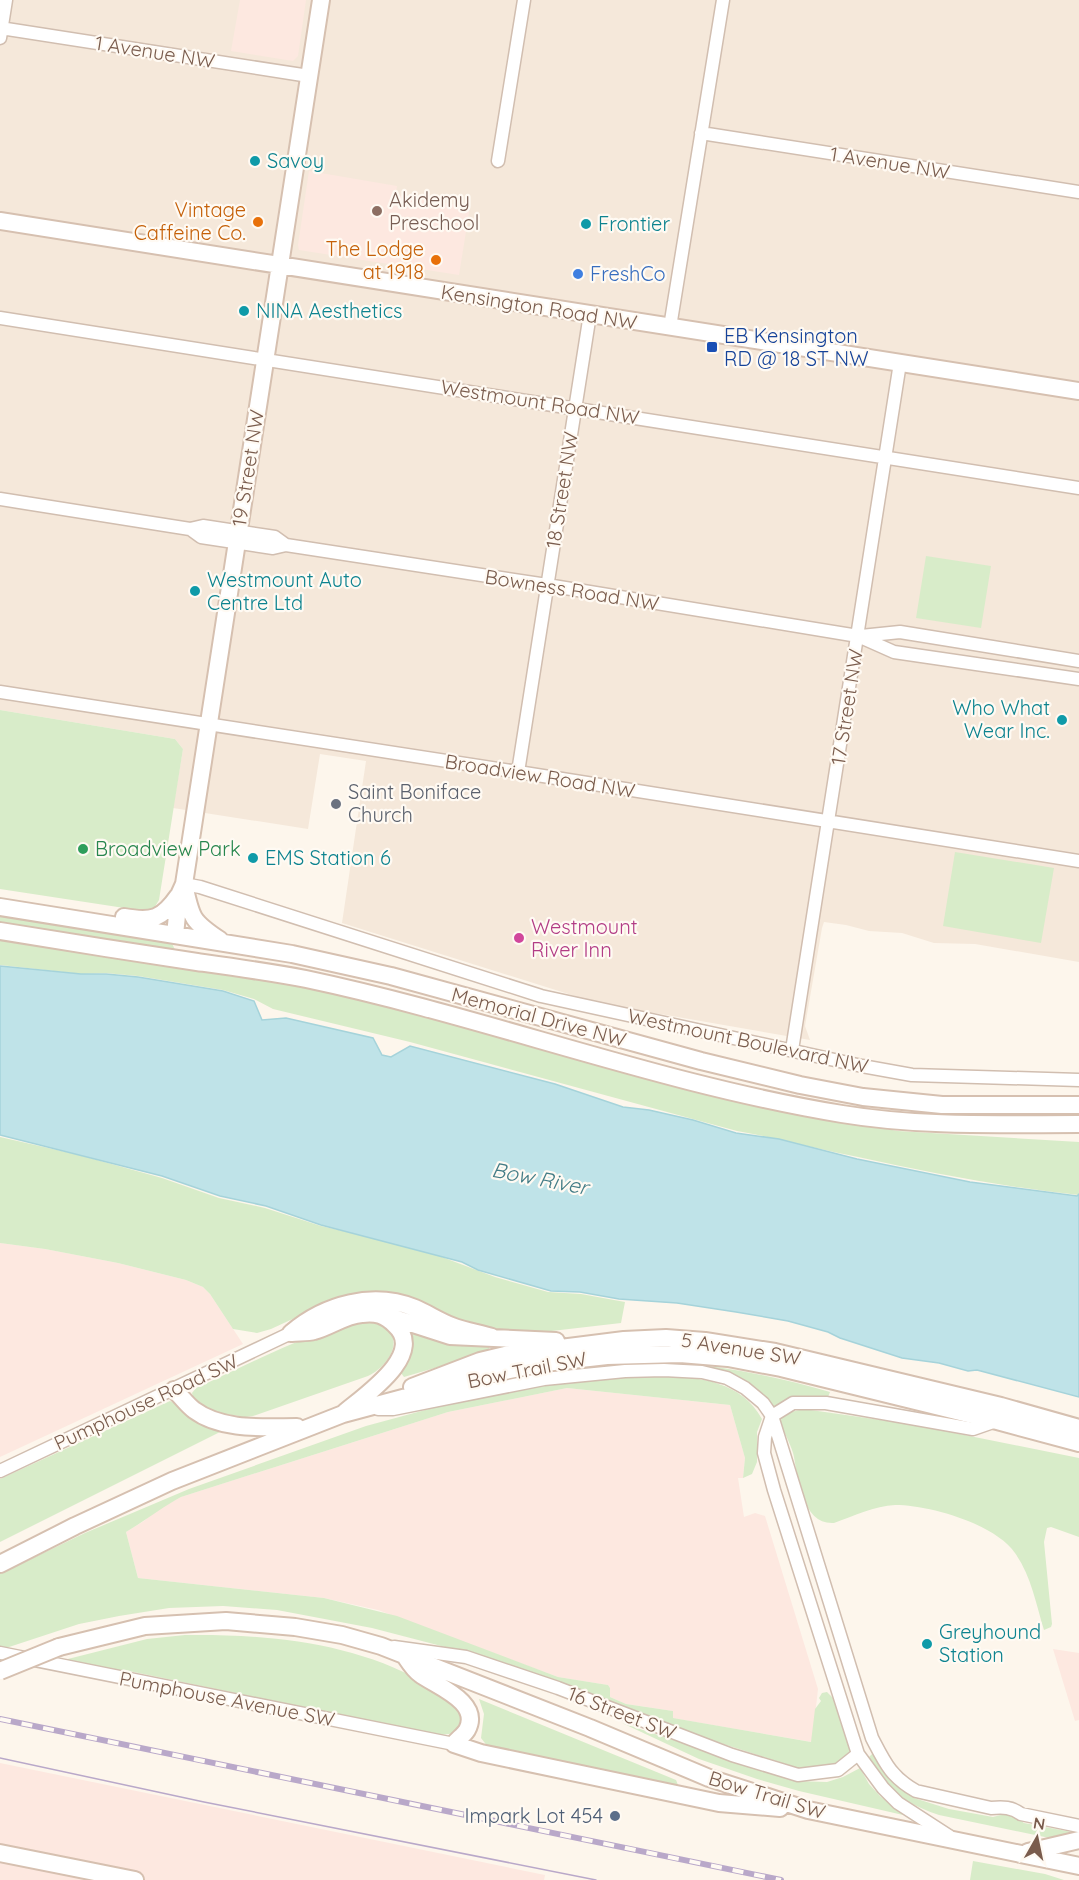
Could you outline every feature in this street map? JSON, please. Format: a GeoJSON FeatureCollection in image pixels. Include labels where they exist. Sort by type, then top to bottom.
{"type":"FeatureCollection","features":[{"type":"Feature","properties":{"kind":"main road","name":"19 Street NW"},"geometry":{"type":"LineString","coordinates":[[175,935],[321,0]]}},
{"type":"Feature","properties":{"kind":"main road","name":"Kensington Road NW"},"geometry":{"type":"LineString","coordinates":[[0,221],[1079,391]]}},
{"type":"Feature","properties":{"kind":"main road"},"geometry":{"type":"LineString","coordinates":[[0,898],[140,920],[160,917],[169,909],[181,890]]}},
{"type":"Feature","properties":{"kind":"main road"},"geometry":{"type":"LineString","coordinates":[[181,890],[196,923],[226,944]]}},
{"type":"Feature","properties":{"kind":"main road","name":"Memorial Drive NW"},"geometry":{"type":"LineString","coordinates":[[0,907],[292,954],[391,976],[701,1061],[800,1085],[863,1097],[942,1105],[1079,1105]]}},
{"type":"Feature","properties":{"kind":"main road","name":"Memorial Drive NW"},"geometry":{"type":"LineString","coordinates":[[0,932],[304,979],[407,1004],[588,1056],[733,1093],[841,1114],[929,1123],[1079,1124]]}},
{"type":"Feature","properties":{"kind":"main road"},"geometry":{"type":"LineString","coordinates":[[175,935],[186,950],[220,965]]}},
{"type":"Feature","properties":{"kind":"main road"},"geometry":{"type":"LineString","coordinates":[[291,1333],[303,1322],[349,1302],[386,1300],[413,1307],[452,1326],[492,1337]]}},
{"type":"Feature","properties":{"kind":"main road"},"geometry":{"type":"LineString","coordinates":[[291,1333],[313,1332],[359,1314],[378,1313],[450,1336],[552,1340],[575,1345]]}},
{"type":"Feature","properties":{"kind":"main road"},"geometry":{"type":"LineString","coordinates":[[343,1414],[393,1371],[402,1356],[404,1343],[399,1329],[387,1317],[378,1313]]}},
{"type":"Feature","properties":{"kind":"main road","name":"5 Avenue SW"},"geometry":{"type":"LineString","coordinates":[[371,1408],[403,1390],[480,1361],[575,1345],[666,1338],[745,1346],[1001,1406],[1079,1428]]}},
{"type":"Feature","properties":{"kind":"main road","name":"Bow Trail SW"},"geometry":{"type":"LineString","coordinates":[[0,1564],[172,1481],[343,1414],[500,1372],[545,1363],[607,1356],[680,1354],[728,1358],[781,1368],[997,1420],[1079,1443]]}},
{"type":"Feature","properties":{"kind":"main road"},"geometry":{"type":"LineString","coordinates":[[174,1390],[195,1411],[215,1421],[261,1428],[307,1427]]}},
{"type":"Feature","properties":{"kind":"main road","name":"Bow Trail SW"},"geometry":{"type":"LineString","coordinates":[[0,1671],[59,1647],[145,1626],[226,1620],[295,1627],[342,1635],[381,1646],[590,1728],[709,1778],[808,1810],[1079,1866]]}},
{"type":"Feature","properties":{"kind":"main road"},"geometry":{"type":"LineString","coordinates":[[404,1655],[417,1672],[455,1696],[470,1713],[470,1723],[466,1731],[454,1744],[481,1753],[719,1803],[808,1810]]}},
{"type":"Feature","properties":{"kind":"main road"},"geometry":{"type":"LineString","coordinates":[[1021,1854],[1079,1840]]}},
{"type":"Feature","properties":{"kind":"main road"},"geometry":{"type":"LineString","coordinates":[[0,1853],[135,1880]]}},
{"type":"Feature","properties":{"kind":"main road","name":"Bow Trail SW"},"geometry":{"type":"LineString","coordinates":[[1059,1862],[1079,1860]]}},
{"type":"Feature","properties":{"kind":"street"},"geometry":{"type":"LineString","coordinates":[[0,31],[6,0]]}},
{"type":"Feature","properties":{"kind":"street"},"geometry":{"type":"LineString","coordinates":[[498,161],[524,0]]}},
{"type":"Feature","properties":{"kind":"street"},"geometry":{"type":"LineString","coordinates":[[670,327],[723,0]]}},
{"type":"Feature","properties":{"kind":"street","name":"1 Avenue NW"},"geometry":{"type":"LineString","coordinates":[[0,31],[309,76]]}},
{"type":"Feature","properties":{"kind":"street","name":"1 Avenue NW"},"geometry":{"type":"LineString","coordinates":[[701,133],[1079,192]]}},
{"type":"Feature","properties":{"kind":"street","name":"18 Street NW"},"geometry":{"type":"LineString","coordinates":[[518,772],[590,315]]}},
{"type":"Feature","properties":{"kind":"street","name":"Westmount Road NW"},"geometry":{"type":"LineString","coordinates":[[0,318],[1079,488]]}},
{"type":"Feature","properties":{"kind":"street","name":"17 Street NW"},"geometry":{"type":"LineString","coordinates":[[792,1050],[900,363]]}},
{"type":"Feature","properties":{"kind":"street","name":"Bowness Road NW"},"geometry":{"type":"LineString","coordinates":[[0,499],[190,529],[201,537],[237,537],[273,548],[286,544],[858,636],[894,652],[1079,679]]}},
{"type":"Feature","properties":{"kind":"street","name":"Bowness Road NW"},"geometry":{"type":"LineString","coordinates":[[858,636],[900,632],[1079,661]]}},
{"type":"Feature","properties":{"kind":"street","name":"Broadview Road NW"},"geometry":{"type":"LineString","coordinates":[[0,692],[1079,861]]}},
{"type":"Feature","properties":{"kind":"street","name":"Westmount Boulevard NW"},"geometry":{"type":"LineString","coordinates":[[181,890],[200,887],[541,996],[792,1050],[912,1075],[1079,1080]]}},
{"type":"Feature","properties":{"kind":"street","name":"Pumphouse Road SW"},"geometry":{"type":"LineString","coordinates":[[0,1471],[291,1333]]}},
{"type":"Feature","properties":{"kind":"street"},"geometry":{"type":"LineString","coordinates":[[371,1408],[393,1409],[544,1379],[625,1371],[702,1372],[727,1378],[745,1388],[763,1403],[772,1416],[872,1738],[889,1770],[916,1791],[991,1808],[1015,1809],[1022,1814],[1079,1826]]}},
{"type":"Feature","properties":{"kind":"street"},"geometry":{"type":"LineString","coordinates":[[954,1839],[898,1803],[883,1788],[858,1754],[764,1453],[765,1437],[772,1416],[793,1404],[826,1403],[973,1429],[997,1420]]}},
{"type":"Feature","properties":{"kind":"street","name":"16 Street SW"},"geometry":{"type":"LineString","coordinates":[[381,1646],[466,1657],[558,1688],[732,1755],[798,1775],[838,1770],[858,1754]]}},
{"type":"Feature","properties":{"kind":"street","name":"Pumphouse Avenue SW"},"geometry":{"type":"LineString","coordinates":[[0,1653],[454,1744]]}},
{"type":"Feature","properties":{"kind":"shaded area"},"geometry":{"type":"Polygon","coordinates":[[[0,0],[1079,0],[1079,962],[975,944],[934,943],[902,933],[869,931],[824,922],[805,1026],[810,1040],[597,1003],[342,923],[366,761],[320,754],[308,829],[173,808],[183,749],[175,739],[0,710],[0,0]]]}},
{"type":"Feature","properties":{"kind":"shaded area"},"geometry":{"type":"Polygon","coordinates":[[[240,0],[306,0],[298,56],[293,61],[231,51],[240,0]]]}},
{"type":"Feature","properties":{"kind":"shaded area"},"geometry":{"type":"Polygon","coordinates":[[[309,171],[397,186],[396,195],[470,207],[459,275],[299,250],[309,171]]]}},
{"type":"Feature","properties":{"kind":"shaded area"},"geometry":{"type":"Polygon","coordinates":[[[0,1243],[118,1263],[186,1280],[203,1287],[243,1344],[0,1457],[0,1243]]]}},
{"type":"Feature","properties":{"kind":"shaded area"},"geometry":{"type":"Polygon","coordinates":[[[567,1388],[730,1405],[745,1458],[743,1478],[738,1478],[744,1517],[755,1513],[765,1516],[818,1689],[812,1742],[672,1718],[673,1711],[626,1704],[610,1697],[608,1685],[558,1677],[378,1610],[324,1598],[138,1578],[126,1532],[158,1509],[181,1497],[448,1412],[567,1388]]]}},
{"type":"Feature","properties":{"kind":"shaded area"},"geometry":{"type":"Polygon","coordinates":[[[1053,1649],[1079,1653],[1079,1720],[1075,1721],[1053,1649]]]}},
{"type":"Feature","properties":{"kind":"shaded area"},"geometry":{"type":"Polygon","coordinates":[[[0,1763],[545,1875],[544,1880],[0,1880],[0,1763]]]}},
{"type":"Feature","properties":{"kind":"green space"},"geometry":{"type":"Polygon","coordinates":[[[926,556],[991,566],[981,628],[916,618],[926,556]]]}},
{"type":"Feature","properties":{"kind":"green space","name":"Broadview Park"},"geometry":{"type":"Polygon","coordinates":[[[0,710],[175,739],[183,749],[159,900],[154,908],[144,911],[0,889],[0,710]]]}},
{"type":"Feature","properties":{"kind":"green space"},"geometry":{"type":"Polygon","coordinates":[[[955,852],[1054,868],[1041,943],[943,926],[955,852]]]}},
{"type":"Feature","properties":{"kind":"green space"},"geometry":{"type":"Polygon","coordinates":[[[0,915],[171,941],[175,950],[0,923],[0,915]]]}},
{"type":"Feature","properties":{"kind":"green space"},"geometry":{"type":"Polygon","coordinates":[[[0,938],[298,986],[370,1002],[768,1109],[898,1131],[1079,1142],[1079,1195],[940,1174],[737,1131],[410,1042],[273,1009],[254,999],[223,990],[138,976],[105,973],[81,974],[0,965],[0,938]]]}},
{"type":"Feature","properties":{"kind":"green space"},"geometry":{"type":"Polygon","coordinates":[[[0,1137],[79,1155],[162,1178],[219,1198],[265,1208],[321,1226],[418,1248],[495,1277],[548,1292],[581,1294],[625,1302],[621,1323],[543,1332],[494,1332],[452,1320],[392,1294],[375,1291],[340,1297],[271,1329],[257,1333],[233,1329],[210,1294],[203,1287],[186,1280],[118,1263],[0,1243],[0,1137]]]}},
{"type":"Feature","properties":{"kind":"green space"},"geometry":{"type":"Polygon","coordinates":[[[374,1322],[385,1327],[391,1333],[394,1341],[393,1349],[384,1364],[368,1376],[253,1416],[239,1418],[239,1416],[211,1412],[195,1403],[192,1393],[196,1388],[260,1358],[331,1330],[374,1322]]]}},
{"type":"Feature","properties":{"kind":"green space"},"geometry":{"type":"Polygon","coordinates":[[[408,1330],[441,1342],[489,1346],[489,1352],[404,1377],[401,1373],[408,1358],[408,1330]]]}},
{"type":"Feature","properties":{"kind":"green space"},"geometry":{"type":"Polygon","coordinates":[[[671,1362],[751,1373],[830,1392],[828,1397],[795,1397],[772,1407],[705,1367],[642,1363],[611,1364],[671,1362]]]}},
{"type":"Feature","properties":{"kind":"green space"},"geometry":{"type":"Polygon","coordinates":[[[662,1375],[719,1384],[731,1389],[753,1406],[762,1419],[757,1432],[757,1462],[752,1474],[743,1478],[745,1458],[730,1405],[567,1388],[448,1412],[181,1497],[126,1532],[138,1578],[324,1598],[397,1616],[558,1677],[608,1685],[610,1697],[626,1704],[673,1711],[673,1718],[811,1742],[815,1709],[821,1701],[819,1698],[822,1693],[827,1692],[836,1703],[851,1752],[834,1764],[820,1768],[798,1768],[714,1741],[495,1660],[372,1628],[277,1610],[223,1606],[169,1608],[79,1624],[6,1648],[0,1647],[0,1574],[85,1533],[189,1489],[366,1426],[488,1393],[525,1386],[617,1376],[662,1375]]]}},
{"type":"Feature","properties":{"kind":"green space"},"geometry":{"type":"Polygon","coordinates":[[[170,1401],[224,1430],[0,1542],[0,1479],[170,1401]]]}},
{"type":"Feature","properties":{"kind":"green space"},"geometry":{"type":"Polygon","coordinates":[[[804,1409],[915,1425],[1079,1458],[1079,1537],[1051,1527],[1047,1528],[1044,1542],[1051,1627],[1044,1630],[1029,1580],[1015,1553],[993,1533],[977,1525],[926,1508],[895,1505],[872,1509],[834,1523],[824,1522],[815,1517],[800,1489],[793,1454],[780,1422],[787,1414],[804,1409]]]}},
{"type":"Feature","properties":{"kind":"green space"},"geometry":{"type":"Polygon","coordinates":[[[185,1635],[246,1636],[338,1649],[396,1668],[423,1682],[452,1701],[465,1717],[457,1733],[440,1735],[124,1670],[117,1672],[60,1661],[147,1639],[185,1635]]]}},
{"type":"Feature","properties":{"kind":"green space"},"geometry":{"type":"Polygon","coordinates":[[[479,1699],[676,1780],[678,1785],[488,1747],[481,1738],[484,1714],[479,1699]]]}},
{"type":"Feature","properties":{"kind":"green space"},"geometry":{"type":"Polygon","coordinates":[[[622,1723],[796,1781],[827,1782],[860,1768],[869,1784],[903,1815],[757,1779],[699,1759],[622,1723]]]}},
{"type":"Feature","properties":{"kind":"green space"},"geometry":{"type":"Polygon","coordinates":[[[874,1752],[885,1773],[914,1798],[949,1809],[993,1817],[1008,1813],[1024,1823],[1077,1833],[1064,1841],[928,1811],[888,1787],[868,1758],[874,1752]]]}},
{"type":"Feature","properties":{"kind":"green space"},"geometry":{"type":"Polygon","coordinates":[[[973,1861],[1045,1874],[1064,1880],[970,1880],[973,1861]]]}},
{"type":"Feature","properties":{"kind":"water","name":"Bow River"},"geometry":{"type":"Polygon","coordinates":[[[0,966],[138,977],[223,991],[254,1001],[262,1020],[286,1018],[373,1038],[382,1055],[391,1057],[410,1046],[555,1084],[623,1107],[693,1120],[736,1133],[779,1139],[857,1159],[970,1182],[1077,1196],[1079,1194],[1079,1397],[977,1370],[968,1371],[939,1363],[902,1358],[828,1332],[788,1321],[677,1303],[551,1291],[478,1270],[462,1262],[321,1225],[266,1206],[220,1196],[162,1176],[0,1135],[0,966]]]}},
{"type":"Feature","properties":{"kind":"tram line"},"geometry":{"type":"LineString","coordinates":[[0,1758],[204,1802],[596,1880]]}},
{"type":"Feature","properties":{"kind":"railway"},"geometry":{"type":"LineString","coordinates":[[0,1719],[781,1880]]}},
{"type":"Feature","properties":{"kind":"place","name":"Savoy"},"geometry":{"type":"Point","coordinates":[255,161]}},
{"type":"Feature","properties":{"kind":"place","name":"Akidemy Preschool"},"geometry":{"type":"Point","coordinates":[377,211]}},
{"type":"Feature","properties":{"kind":"place","name":"Vintage Caffeine Co."},"geometry":{"type":"Point","coordinates":[258,222]}},
{"type":"Feature","properties":{"kind":"place","name":"Frontier"},"geometry":{"type":"Point","coordinates":[586,224]}},
{"type":"Feature","properties":{"kind":"place","name":"The Lodge at 1918"},"geometry":{"type":"Point","coordinates":[436,260]}},
{"type":"Feature","properties":{"kind":"place","name":"FreshCo"},"geometry":{"type":"Point","coordinates":[578,274]}},
{"type":"Feature","properties":{"kind":"place","name":"NINA Aesthetics"},"geometry":{"type":"Point","coordinates":[244,311]}},
{"type":"Feature","properties":{"kind":"place","name":"EB Kensington RD @ 18 ST NW"},"geometry":{"type":"Point","coordinates":[712,347]}},
{"type":"Feature","properties":{"kind":"place","name":"Westmount Auto Centre Ltd"},"geometry":{"type":"Point","coordinates":[195,591]}},
{"type":"Feature","properties":{"kind":"place","name":"Who What Wear Inc."},"geometry":{"type":"Point","coordinates":[1062,720]}},
{"type":"Feature","properties":{"kind":"place","name":"Saint Boniface Church"},"geometry":{"type":"Point","coordinates":[336,804]}},
{"type":"Feature","properties":{"kind":"place","name":"Broadview Park"},"geometry":{"type":"Point","coordinates":[83,849]}},
{"type":"Feature","properties":{"kind":"place","name":"EMS Station 6"},"geometry":{"type":"Point","coordinates":[253,858]}},
{"type":"Feature","properties":{"kind":"place","name":"Westmount River Inn"},"geometry":{"type":"Point","coordinates":[519,938]}},
{"type":"Feature","properties":{"kind":"place","name":"Greyhound Station"},"geometry":{"type":"Point","coordinates":[927,1644]}},
{"type":"Feature","properties":{"kind":"place","name":"Impark Lot 454"},"geometry":{"type":"Point","coordinates":[615,1816]}}]}
